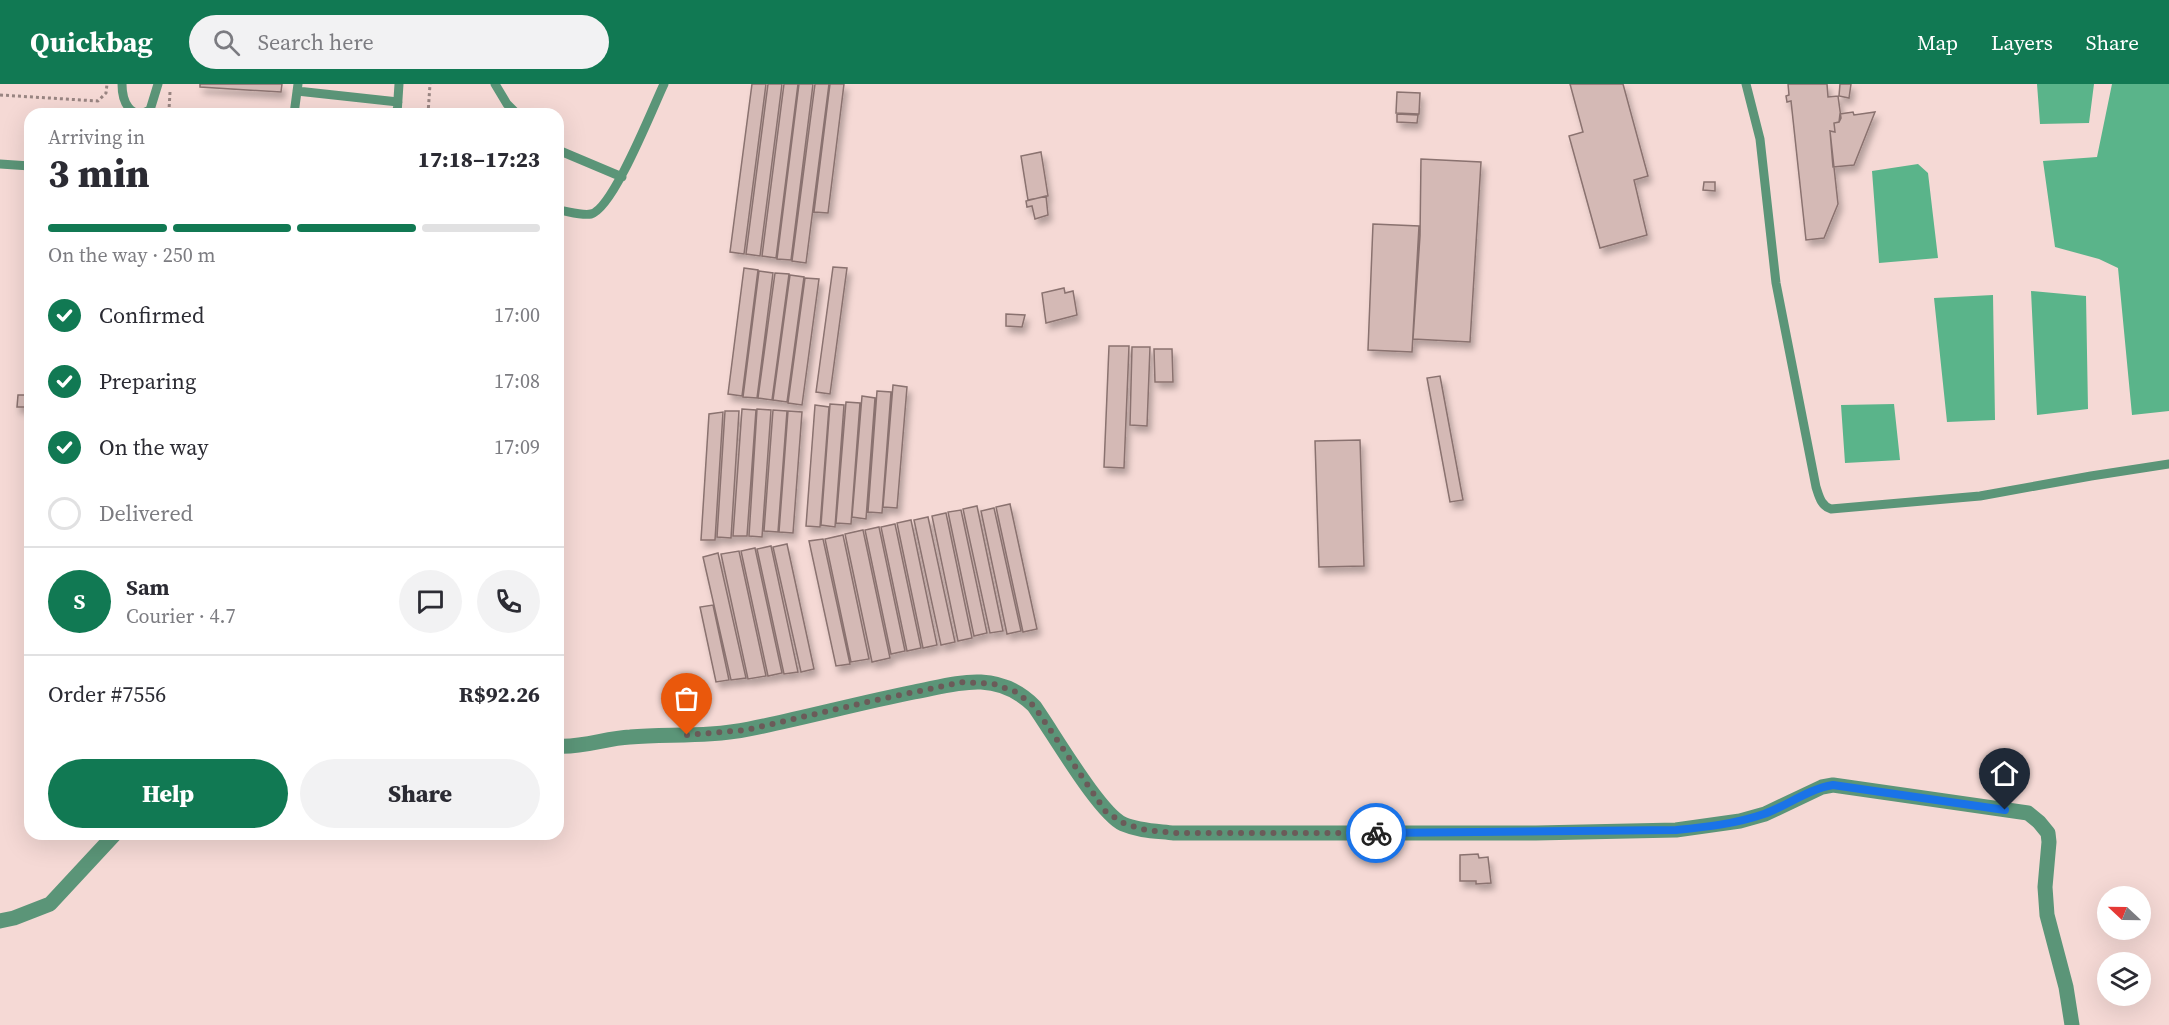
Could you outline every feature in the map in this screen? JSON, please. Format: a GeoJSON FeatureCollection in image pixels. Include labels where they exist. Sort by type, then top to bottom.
{"type":"FeatureCollection","features":[{"type":"Feature","properties":{"kind":"street"},"geometry":{"type":"LineString","coordinates":[[564,746],[628,737],[746,730],[963,682],[980,682],[1004,686],[1027,698],[1106,812],[1125,824],[1146,830],[1174,833],[1536,833],[1676,830],[1740,821],[1765,814],[1822,787],[1833,785],[2028,813],[2048,833],[2044,887],[2047,915],[2066,987],[2072,1025]]}},
{"type":"Feature","properties":{"kind":"street"},"geometry":{"type":"LineString","coordinates":[[0,921],[50,904],[109,840]]}},
{"type":"Feature","properties":{"kind":"lane"},"geometry":{"type":"LineString","coordinates":[[122,84],[127,108]]}},
{"type":"Feature","properties":{"kind":"lane"},"geometry":{"type":"LineString","coordinates":[[151,108],[158,84]]}},
{"type":"Feature","properties":{"kind":"lane"},"geometry":{"type":"LineString","coordinates":[[398,108],[399,84]]}},
{"type":"Feature","properties":{"kind":"lane"},"geometry":{"type":"LineString","coordinates":[[495,84],[510,108]]}},
{"type":"Feature","properties":{"kind":"lane"},"geometry":{"type":"LineString","coordinates":[[564,211],[591,214],[602,208],[622,177],[664,84]]}},
{"type":"Feature","properties":{"kind":"lane"},"geometry":{"type":"LineString","coordinates":[[1746,84],[1760,139],[1778,294],[1816,487],[1826,508],[1980,496],[2169,464]]}},
{"type":"Feature","properties":{"kind":"lane"},"geometry":{"type":"LineString","coordinates":[[295,108],[298,88],[398,102]]}},
{"type":"Feature","properties":{"kind":"lane"},"geometry":{"type":"LineString","coordinates":[[564,153],[622,177]]}},
{"type":"Feature","properties":{"kind":"lane"},"geometry":{"type":"LineString","coordinates":[[0,164],[24,166]]}},
{"type":"Feature","properties":{"kind":"path"},"geometry":{"type":"LineString","coordinates":[[0,95],[98,101],[106,93],[107,84]]}},
{"type":"Feature","properties":{"kind":"path"},"geometry":{"type":"LineString","coordinates":[[169,108],[170,84]]}},
{"type":"Feature","properties":{"kind":"path"},"geometry":{"type":"LineString","coordinates":[[428,108],[430,84]]}},
{"type":"Feature","properties":{"kind":"shaded area"},"geometry":{"type":"Polygon","coordinates":[[[2037,84],[2094,84],[2089,123],[2040,124],[2037,84]]]}},
{"type":"Feature","properties":{"kind":"shaded area"},"geometry":{"type":"Polygon","coordinates":[[[2112,84],[2169,84],[2169,411],[2132,415],[2118,268],[2099,259],[2055,247],[2043,161],[2097,157],[2112,84]]]}},
{"type":"Feature","properties":{"kind":"shaded area"},"geometry":{"type":"Polygon","coordinates":[[[1918,164],[1928,173],[1938,258],[1879,263],[1872,171],[1918,164]]]}},
{"type":"Feature","properties":{"kind":"shaded area"},"geometry":{"type":"Polygon","coordinates":[[[2031,291],[2086,296],[2088,409],[2037,415],[2031,291]]]}},
{"type":"Feature","properties":{"kind":"shaded area"},"geometry":{"type":"Polygon","coordinates":[[[1993,295],[1995,420],[1947,422],[1934,298],[1993,295]]]}},
{"type":"Feature","properties":{"kind":"shaded area"},"geometry":{"type":"Polygon","coordinates":[[[1894,404],[1900,460],[1845,463],[1841,405],[1894,404]]]}},
{"type":"Feature","properties":{"kind":"building"},"geometry":{"type":"Polygon","coordinates":[[[200,84],[282,84],[281,92],[200,87],[200,84]]]}},
{"type":"Feature","properties":{"kind":"building"},"geometry":{"type":"Polygon","coordinates":[[[752,84],[766,84],[744,254],[730,252],[752,84]]]}},
{"type":"Feature","properties":{"kind":"building"},"geometry":{"type":"Polygon","coordinates":[[[768,84],[782,84],[760,256],[746,254],[768,84]]]}},
{"type":"Feature","properties":{"kind":"building"},"geometry":{"type":"Polygon","coordinates":[[[784,84],[798,84],[776,258],[762,256],[784,84]]]}},
{"type":"Feature","properties":{"kind":"building"},"geometry":{"type":"Polygon","coordinates":[[[799,84],[813,84],[791,260],[777,259],[799,84]]]}},
{"type":"Feature","properties":{"kind":"building"},"geometry":{"type":"Polygon","coordinates":[[[815,84],[829,84],[806,263],[792,261],[815,84]]]}},
{"type":"Feature","properties":{"kind":"building"},"geometry":{"type":"Polygon","coordinates":[[[830,84],[844,84],[828,213],[814,212],[830,84]]]}},
{"type":"Feature","properties":{"kind":"building"},"geometry":{"type":"Polygon","coordinates":[[[1570,84],[1623,84],[1648,176],[1634,180],[1647,235],[1600,248],[1569,136],[1583,132],[1570,84]]]}},
{"type":"Feature","properties":{"kind":"building"},"geometry":{"type":"Polygon","coordinates":[[[1788,84],[1827,84],[1828,97],[1838,96],[1841,118],[1839,122],[1834,123],[1835,132],[1830,131],[1838,204],[1824,238],[1806,240],[1791,101],[1787,102],[1786,96],[1789,95],[1788,84]]]}},
{"type":"Feature","properties":{"kind":"building"},"geometry":{"type":"Polygon","coordinates":[[[1840,84],[1851,84],[1849,98],[1839,96],[1840,84]]]}},
{"type":"Feature","properties":{"kind":"building"},"geometry":{"type":"Polygon","coordinates":[[[1397,92],[1420,93],[1419,114],[1396,113],[1397,92]]]}},
{"type":"Feature","properties":{"kind":"building"},"geometry":{"type":"Polygon","coordinates":[[[1853,112],[1854,115],[1875,112],[1854,165],[1833,167],[1830,131],[1835,132],[1834,123],[1839,122],[1840,114],[1853,112]]]}},
{"type":"Feature","properties":{"kind":"building"},"geometry":{"type":"Polygon","coordinates":[[[1397,114],[1418,115],[1417,123],[1397,122],[1397,114]]]}},
{"type":"Feature","properties":{"kind":"building"},"geometry":{"type":"Polygon","coordinates":[[[1041,152],[1048,196],[1028,200],[1021,156],[1041,152]]]}},
{"type":"Feature","properties":{"kind":"building"},"geometry":{"type":"Polygon","coordinates":[[[1421,159],[1481,162],[1470,342],[1413,339],[1420,236],[1421,159]]]}},
{"type":"Feature","properties":{"kind":"building"},"geometry":{"type":"Polygon","coordinates":[[[1704,182],[1715,182],[1715,191],[1703,190],[1704,182]]]}},
{"type":"Feature","properties":{"kind":"building"},"geometry":{"type":"Polygon","coordinates":[[[1046,196],[1048,215],[1035,219],[1032,206],[1027,207],[1026,201],[1046,196]]]}},
{"type":"Feature","properties":{"kind":"building"},"geometry":{"type":"Polygon","coordinates":[[[1373,224],[1419,226],[1412,352],[1368,350],[1373,224]]]}},
{"type":"Feature","properties":{"kind":"building"},"geometry":{"type":"Polygon","coordinates":[[[833,267],[847,268],[830,394],[816,392],[833,267]]]}},
{"type":"Feature","properties":{"kind":"building"},"geometry":{"type":"Polygon","coordinates":[[[744,268],[758,270],[742,396],[728,394],[744,268]]]}},
{"type":"Feature","properties":{"kind":"building"},"geometry":{"type":"Polygon","coordinates":[[[759,271],[773,273],[757,398],[743,397],[759,271]]]}},
{"type":"Feature","properties":{"kind":"building"},"geometry":{"type":"Polygon","coordinates":[[[775,273],[789,274],[772,400],[758,398],[775,273]]]}},
{"type":"Feature","properties":{"kind":"building"},"geometry":{"type":"Polygon","coordinates":[[[790,275],[804,277],[787,402],[773,400],[790,275]]]}},
{"type":"Feature","properties":{"kind":"building"},"geometry":{"type":"Polygon","coordinates":[[[805,278],[819,279],[802,405],[788,403],[805,278]]]}},
{"type":"Feature","properties":{"kind":"building"},"geometry":{"type":"Polygon","coordinates":[[[1064,288],[1065,293],[1073,291],[1077,315],[1046,323],[1042,293],[1064,288]]]}},
{"type":"Feature","properties":{"kind":"building"},"geometry":{"type":"Polygon","coordinates":[[[1006,314],[1025,315],[1022,327],[1006,326],[1006,314]]]}},
{"type":"Feature","properties":{"kind":"building"},"geometry":{"type":"Polygon","coordinates":[[[1109,346],[1129,346],[1124,468],[1104,467],[1109,346]]]}},
{"type":"Feature","properties":{"kind":"building"},"geometry":{"type":"Polygon","coordinates":[[[1132,347],[1150,347],[1147,426],[1130,425],[1132,347]]]}},
{"type":"Feature","properties":{"kind":"building"},"geometry":{"type":"Polygon","coordinates":[[[1154,349],[1172,349],[1173,382],[1155,382],[1154,349]]]}},
{"type":"Feature","properties":{"kind":"building"},"geometry":{"type":"Polygon","coordinates":[[[1440,376],[1463,500],[1450,502],[1427,378],[1440,376]]]}},
{"type":"Feature","properties":{"kind":"building"},"geometry":{"type":"Polygon","coordinates":[[[893,385],[907,387],[897,508],[883,507],[893,385]]]}},
{"type":"Feature","properties":{"kind":"building"},"geometry":{"type":"Polygon","coordinates":[[[877,391],[891,392],[882,513],[868,512],[877,391]]]}},
{"type":"Feature","properties":{"kind":"building"},"geometry":{"type":"Polygon","coordinates":[[[18,395],[24,395],[24,407],[17,407],[18,395]]]}},
{"type":"Feature","properties":{"kind":"building"},"geometry":{"type":"Polygon","coordinates":[[[862,396],[875,398],[866,519],[852,517],[862,396]]]}},
{"type":"Feature","properties":{"kind":"building"},"geometry":{"type":"Polygon","coordinates":[[[846,402],[860,403],[851,524],[836,523],[846,402]]]}},
{"type":"Feature","properties":{"kind":"building"},"geometry":{"type":"Polygon","coordinates":[[[830,404],[844,405],[835,527],[821,525],[830,404]]]}},
{"type":"Feature","properties":{"kind":"building"},"geometry":{"type":"Polygon","coordinates":[[[815,405],[829,407],[820,527],[806,526],[815,405]]]}},
{"type":"Feature","properties":{"kind":"building"},"geometry":{"type":"Polygon","coordinates":[[[742,409],[756,410],[747,536],[733,536],[742,409]]]}},
{"type":"Feature","properties":{"kind":"building"},"geometry":{"type":"Polygon","coordinates":[[[757,409],[771,410],[762,537],[749,536],[757,409]]]}},
{"type":"Feature","properties":{"kind":"building"},"geometry":{"type":"Polygon","coordinates":[[[773,410],[787,411],[778,532],[764,531],[773,410]]]}},
{"type":"Feature","properties":{"kind":"building"},"geometry":{"type":"Polygon","coordinates":[[[725,411],[739,411],[731,538],[717,537],[725,411]]]}},
{"type":"Feature","properties":{"kind":"building"},"geometry":{"type":"Polygon","coordinates":[[[788,411],[802,412],[793,533],[779,532],[788,411]]]}},
{"type":"Feature","properties":{"kind":"building"},"geometry":{"type":"Polygon","coordinates":[[[723,412],[715,540],[701,540],[709,414],[723,412]]]}},
{"type":"Feature","properties":{"kind":"building"},"geometry":{"type":"Polygon","coordinates":[[[1360,440],[1364,566],[1319,567],[1315,441],[1360,440]]]}},
{"type":"Feature","properties":{"kind":"building"},"geometry":{"type":"Polygon","coordinates":[[[1010,504],[1037,629],[1023,632],[996,507],[1010,504]]]}},
{"type":"Feature","properties":{"kind":"building"},"geometry":{"type":"Polygon","coordinates":[[[977,506],[1003,631],[990,633],[963,509],[977,506]]]}},
{"type":"Feature","properties":{"kind":"building"},"geometry":{"type":"Polygon","coordinates":[[[994,508],[1021,631],[1007,634],[981,511],[994,508]]]}},
{"type":"Feature","properties":{"kind":"building"},"geometry":{"type":"Polygon","coordinates":[[[961,510],[987,633],[974,636],[948,512],[961,510]]]}},
{"type":"Feature","properties":{"kind":"building"},"geometry":{"type":"Polygon","coordinates":[[[946,513],[972,638],[958,641],[932,516],[946,513]]]}},
{"type":"Feature","properties":{"kind":"building"},"geometry":{"type":"Polygon","coordinates":[[[928,517],[955,642],[941,645],[914,520],[928,517]]]}},
{"type":"Feature","properties":{"kind":"building"},"geometry":{"type":"Polygon","coordinates":[[[911,520],[937,645],[923,648],[897,523],[911,520]]]}},
{"type":"Feature","properties":{"kind":"building"},"geometry":{"type":"Polygon","coordinates":[[[895,524],[921,648],[907,651],[881,527],[895,524]]]}},
{"type":"Feature","properties":{"kind":"building"},"geometry":{"type":"Polygon","coordinates":[[[879,527],[905,651],[891,654],[865,530],[879,527]]]}},
{"type":"Feature","properties":{"kind":"building"},"geometry":{"type":"Polygon","coordinates":[[[863,530],[890,658],[872,662],[845,534],[863,530]]]}},
{"type":"Feature","properties":{"kind":"building"},"geometry":{"type":"Polygon","coordinates":[[[843,535],[869,659],[851,662],[825,539],[843,535]]]}},
{"type":"Feature","properties":{"kind":"building"},"geometry":{"type":"Polygon","coordinates":[[[823,539],[850,664],[836,666],[809,541],[823,539]]]}},
{"type":"Feature","properties":{"kind":"building"},"geometry":{"type":"Polygon","coordinates":[[[787,544],[814,669],[801,672],[773,547],[787,544]]]}},
{"type":"Feature","properties":{"kind":"building"},"geometry":{"type":"Polygon","coordinates":[[[771,546],[798,672],[784,674],[757,549],[771,546]]]}},
{"type":"Feature","properties":{"kind":"building"},"geometry":{"type":"Polygon","coordinates":[[[755,548],[782,673],[768,676],[741,551],[755,548]]]}},
{"type":"Feature","properties":{"kind":"building"},"geometry":{"type":"Polygon","coordinates":[[[739,551],[766,676],[748,679],[721,554],[739,551]]]}},
{"type":"Feature","properties":{"kind":"building"},"geometry":{"type":"Polygon","coordinates":[[[718,553],[746,678],[731,680],[703,557],[718,553]]]}},
{"type":"Feature","properties":{"kind":"building"},"geometry":{"type":"Polygon","coordinates":[[[713,605],[729,680],[716,682],[700,607],[713,605]]]}},
{"type":"Feature","properties":{"kind":"building"},"geometry":{"type":"Polygon","coordinates":[[[1478,854],[1479,858],[1488,857],[1491,883],[1476,884],[1476,881],[1460,881],[1460,855],[1478,854]]]}},
{"type":"Feature","properties":{"kind":"way so far"},"geometry":{"type":"LineString","coordinates":[[687,735],[746,730],[963,682],[980,682],[1004,686],[1027,698],[1106,812],[1125,824],[1146,830],[1174,833],[1376,833]]}},
{"type":"Feature","properties":{"kind":"route"},"geometry":{"type":"LineString","coordinates":[[1376,833],[1676,830],[1713,826],[1765,814],[1822,787],[1833,785],[2005,810]]}}]}
